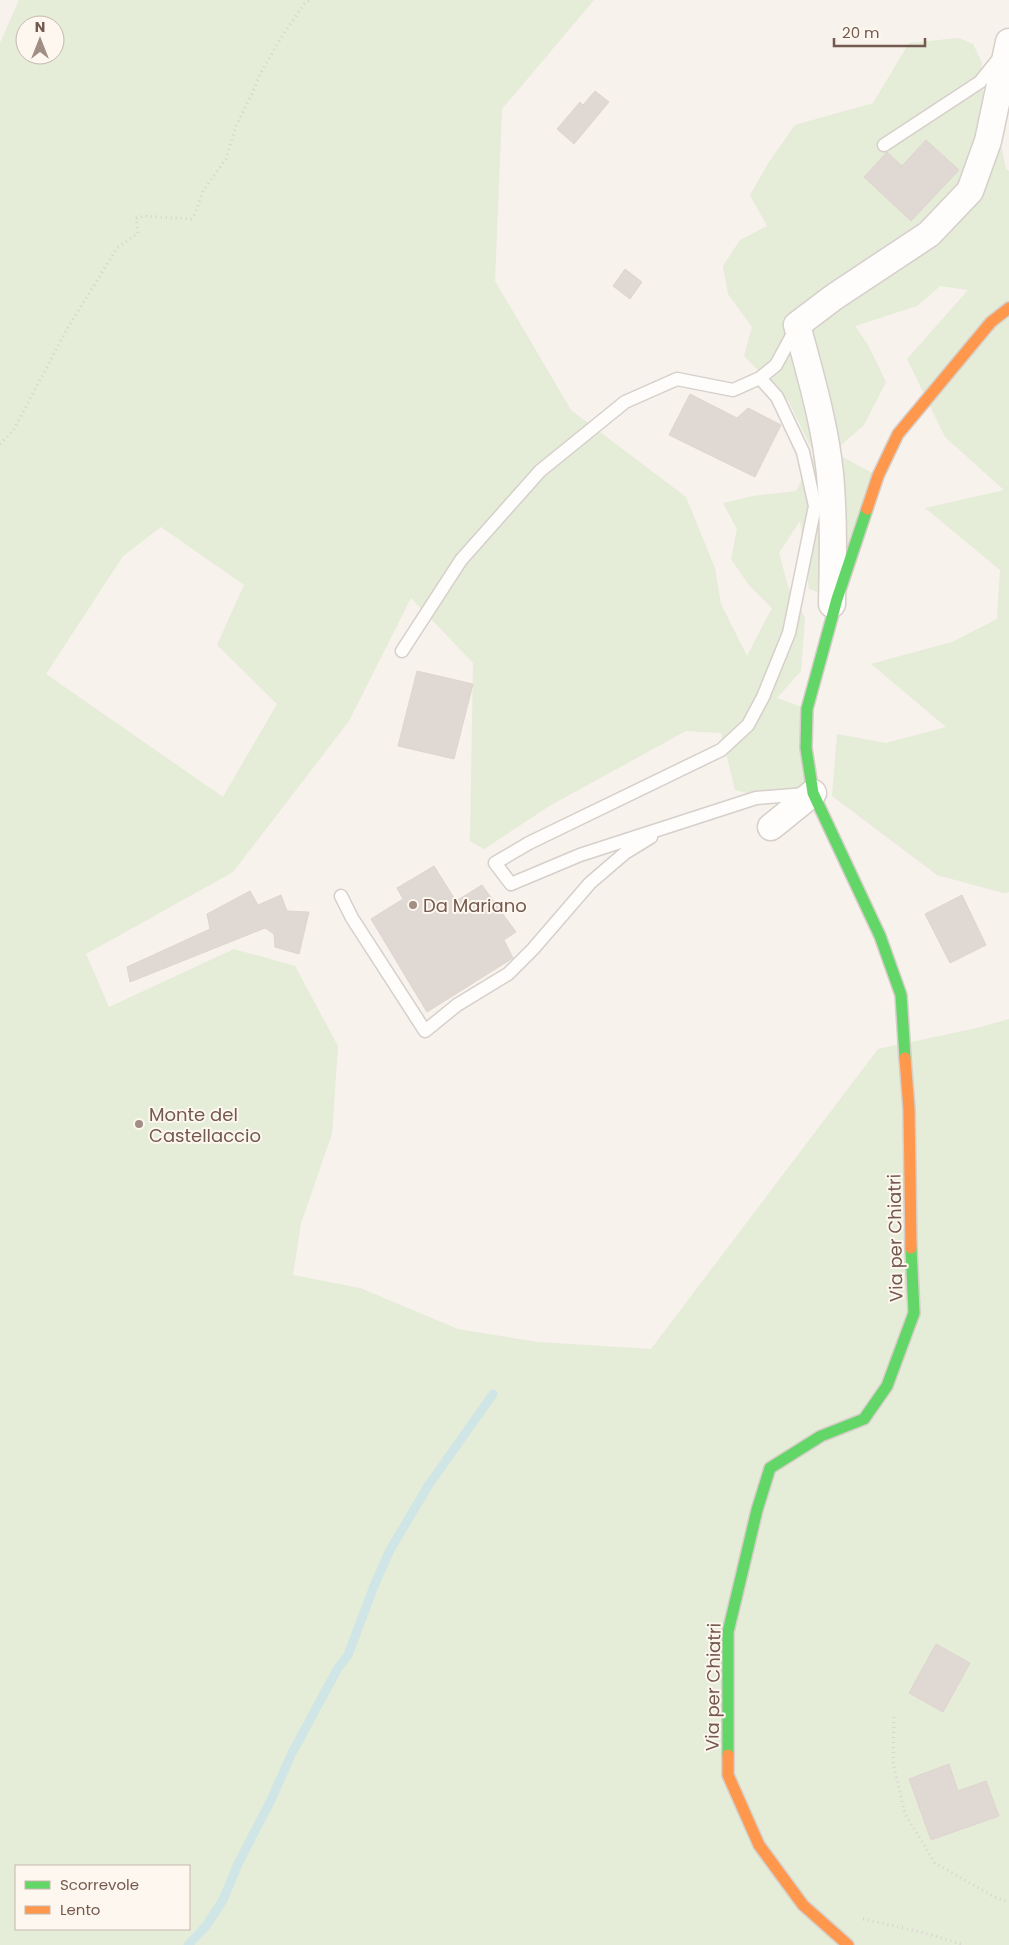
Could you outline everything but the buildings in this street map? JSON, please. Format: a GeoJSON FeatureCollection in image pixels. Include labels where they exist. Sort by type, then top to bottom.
{"type":"FeatureCollection","features":[{"type":"Feature","properties":{"kind":"street"},"geometry":{"type":"LineString","coordinates":[[832,616],[834,529],[830,472],[818,407],[797,325],[834,297],[929,234],[970,191],[988,141],[1009,42]]}},
{"type":"Feature","properties":{"kind":"street","name":"Via per Chiatri"},"geometry":{"type":"LineString","coordinates":[[848,1945],[803,1906],[759,1844],[728,1774],[728,1632],[757,1510],[770,1468],[820,1436],[864,1419],[887,1386],[914,1313],[911,1249],[910,1118],[901,994],[880,936],[813,793],[806,748],[807,708],[832,616],[878,476],[898,434],[991,322],[1009,308]]}},
{"type":"Feature","properties":{"kind":"street"},"geometry":{"type":"LineString","coordinates":[[771,827],[813,793]]}},
{"type":"Feature","properties":{"kind":"lane"},"geometry":{"type":"LineString","coordinates":[[884,145],[980,82],[1009,47]]}},
{"type":"Feature","properties":{"kind":"lane"},"geometry":{"type":"LineString","coordinates":[[402,651],[461,560],[540,471],[625,402],[677,379],[733,390],[760,378],[776,365],[797,325]]}},
{"type":"Feature","properties":{"kind":"lane"},"geometry":{"type":"LineString","coordinates":[[760,378],[777,397],[803,452],[815,506],[789,633],[763,698],[748,725],[721,750],[529,844],[495,863],[511,884],[580,854],[756,798],[813,793]]}},
{"type":"Feature","properties":{"kind":"lane"},"geometry":{"type":"LineString","coordinates":[[341,896],[352,918],[425,1031],[457,1005],[508,974],[534,949],[590,883],[625,853],[668,826]]}},
{"type":"Feature","properties":{"kind":"path"},"geometry":{"type":"LineString","coordinates":[[0,444],[13,431],[67,329],[118,248],[138,233],[136,218],[143,216],[191,219],[194,216],[203,191],[226,159],[236,126],[260,74],[281,38],[304,4],[310,0]]}},
{"type":"Feature","properties":{"kind":"path"},"geometry":{"type":"LineString","coordinates":[[894,1717],[893,1762],[905,1814],[935,1863],[996,1898],[1009,1902]]}},
{"type":"Feature","properties":{"kind":"path"},"geometry":{"type":"LineString","coordinates":[[858,1918],[921,1932],[964,1945]]}},
{"type":"Feature","properties":{"kind":"green space"},"geometry":{"type":"Polygon","coordinates":[[[19,0],[594,0],[502,109],[495,281],[571,410],[686,497],[715,568],[721,604],[747,656],[772,608],[748,584],[731,559],[737,529],[723,503],[753,496],[796,491],[814,454],[789,402],[744,356],[752,327],[728,294],[723,266],[740,240],[767,226],[750,195],[769,162],[795,125],[873,103],[909,43],[959,38],[973,44],[982,63],[980,82],[997,124],[1006,169],[1009,171],[1009,892],[1003,893],[937,875],[832,796],[837,734],[886,743],[946,727],[871,664],[952,642],[997,619],[1000,570],[925,508],[1004,490],[945,437],[907,359],[968,290],[940,286],[917,306],[855,326],[868,345],[886,382],[864,425],[833,452],[878,476],[837,599],[809,589],[800,521],[779,553],[788,586],[805,618],[801,671],[777,698],[807,709],[813,793],[751,794],[735,790],[721,733],[686,731],[551,805],[484,849],[470,841],[473,663],[411,598],[349,721],[233,872],[86,954],[109,1007],[234,949],[295,966],[338,1046],[332,1134],[301,1223],[293,1275],[360,1288],[458,1329],[538,1342],[651,1349],[878,1049],[977,1028],[1009,1019],[1009,1945],[0,1945],[0,43],[19,0]],[[161,527],[123,556],[46,674],[223,797],[277,704],[217,645],[244,585],[161,527]]]}},
{"type":"Feature","properties":{"kind":"waterway"},"geometry":{"type":"LineString","coordinates":[[188,1945],[206,1926],[223,1900],[238,1864],[271,1800],[292,1753],[338,1668],[348,1655],[390,1550],[428,1486],[493,1394]]}},
{"type":"Feature","properties":{"kind":"traffic: fast"},"geometry":{"type":"LineString","coordinates":[[867,509],[837,599],[807,709],[806,748],[813,793],[880,936],[901,995],[905,1058]]}},
{"type":"Feature","properties":{"kind":"traffic: fast"},"geometry":{"type":"LineString","coordinates":[[728,1755],[728,1632],[757,1510],[770,1468],[821,1436],[864,1419],[887,1386],[914,1313],[911,1248]]}},
{"type":"Feature","properties":{"kind":"traffic: slow"},"geometry":{"type":"LineString","coordinates":[[867,509],[878,476],[898,434],[991,322],[1009,308]]}},
{"type":"Feature","properties":{"kind":"traffic: slow"},"geometry":{"type":"LineString","coordinates":[[905,1058],[909,1109],[911,1248]]}},
{"type":"Feature","properties":{"kind":"traffic: slow"},"geometry":{"type":"LineString","coordinates":[[728,1755],[728,1775],[759,1845],[803,1905],[848,1945]]}},
{"type":"Feature","properties":{"kind":"place","name":"Da Mariano"},"geometry":{"type":"Point","coordinates":[413,905]}},
{"type":"Feature","properties":{"kind":"place","name":"Monte del Castellaccio"},"geometry":{"type":"Point","coordinates":[139,1124]}}]}
